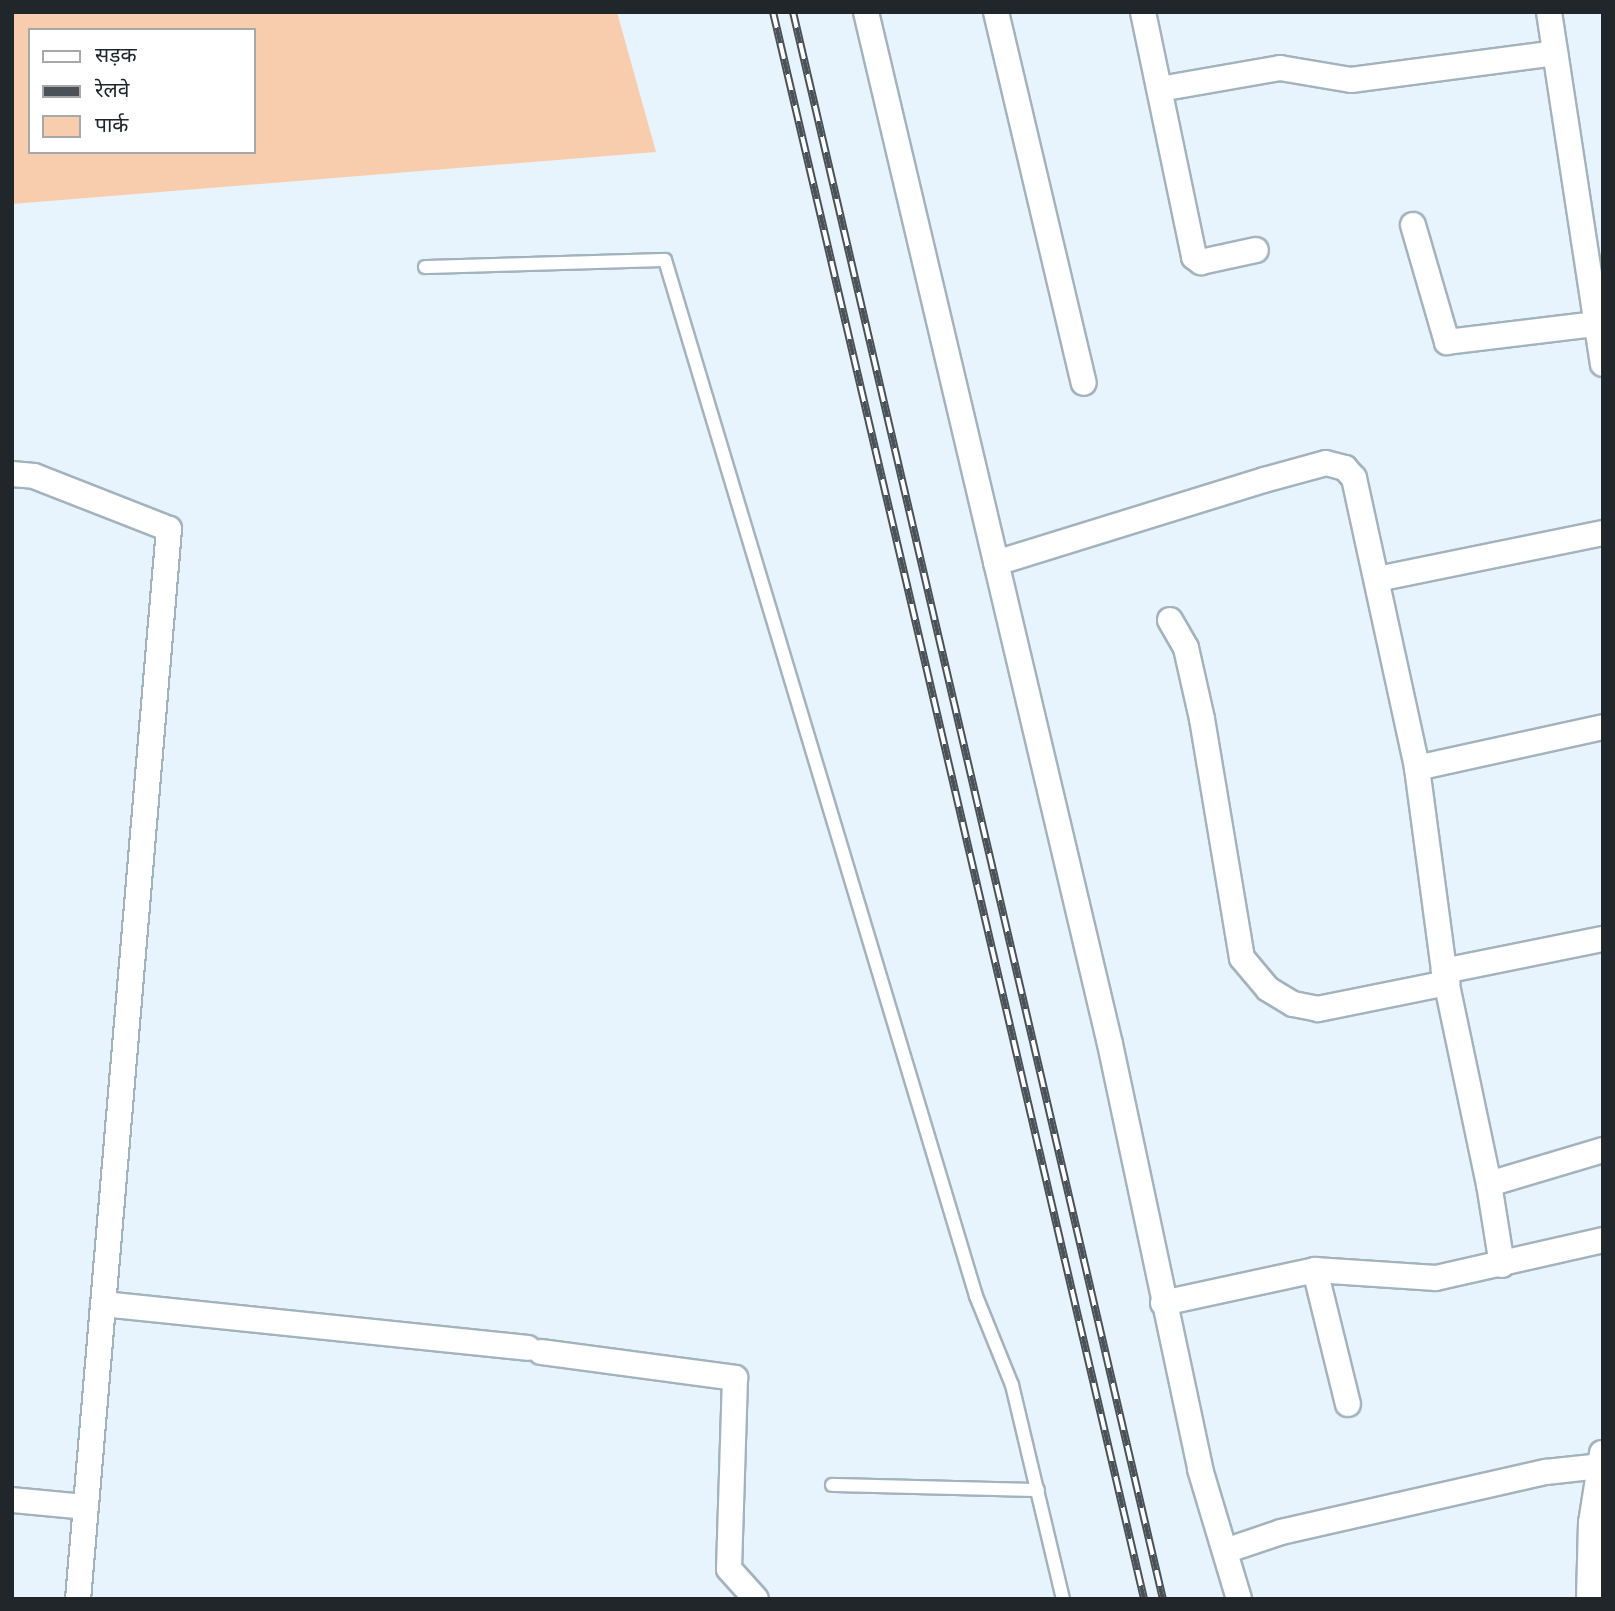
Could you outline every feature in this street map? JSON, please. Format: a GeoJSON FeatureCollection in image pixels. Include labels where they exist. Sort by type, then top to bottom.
{"type":"FeatureCollection","features":[{"type":"Feature","properties":{"kind":"street"},"geometry":{"type":"LineString","coordinates":[[866,12],[1110,1044],[1200,1469],[1240,1599]]}},
{"type":"Feature","properties":{"kind":"street"},"geometry":{"type":"LineString","coordinates":[[996,12],[1084,383]]}},
{"type":"Feature","properties":{"kind":"street"},"geometry":{"type":"LineString","coordinates":[[1143,12],[1194,257],[1201,262],[1256,250]]}},
{"type":"Feature","properties":{"kind":"street"},"geometry":{"type":"LineString","coordinates":[[1549,12],[1600,323],[1603,364]]}},
{"type":"Feature","properties":{"kind":"street"},"geometry":{"type":"LineString","coordinates":[[1160,89],[1280,68],[1351,80],[1555,53]]}},
{"type":"Feature","properties":{"kind":"street"},"geometry":{"type":"LineString","coordinates":[[1413,225],[1447,342],[1600,323]]}},
{"type":"Feature","properties":{"kind":"street"},"geometry":{"type":"LineString","coordinates":[[996,563],[1326,463],[1345,468],[1354,478],[1418,768],[1445,977],[1489,1184],[1502,1265]]}},
{"type":"Feature","properties":{"kind":"street"},"geometry":{"type":"LineString","coordinates":[[12,474],[34,476],[169,529],[78,1599]]}},
{"type":"Feature","properties":{"kind":"street"},"geometry":{"type":"LineString","coordinates":[[1377,579],[1603,533]]}},
{"type":"Feature","properties":{"kind":"street"},"geometry":{"type":"LineString","coordinates":[[1170,620],[1186,648],[1202,719],[1242,958],[1268,989],[1293,1004],[1318,1009],[1603,939]]}},
{"type":"Feature","properties":{"kind":"street"},"geometry":{"type":"LineString","coordinates":[[1418,768],[1603,727]]}},
{"type":"Feature","properties":{"kind":"street"},"geometry":{"type":"LineString","coordinates":[[1489,1184],[1603,1150]]}},
{"type":"Feature","properties":{"kind":"street"},"geometry":{"type":"LineString","coordinates":[[1163,1303],[1315,1270],[1436,1278],[1603,1240]]}},
{"type":"Feature","properties":{"kind":"street"},"geometry":{"type":"LineString","coordinates":[[1315,1270],[1348,1405]]}},
{"type":"Feature","properties":{"kind":"street"},"geometry":{"type":"LineString","coordinates":[[103,1304],[535,1350],[736,1377],[729,1569],[757,1599]]}},
{"type":"Feature","properties":{"kind":"street"},"geometry":{"type":"LineString","coordinates":[[1225,1551],[1281,1532],[1601,1458],[1589,1599]]}},
{"type":"Feature","properties":{"kind":"street"},"geometry":{"type":"LineString","coordinates":[[12,1500],[86,1507]]}},
{"type":"Feature","properties":{"kind":"lane"},"geometry":{"type":"LineString","coordinates":[[425,267],[665,260],[976,1296],[1012,1385],[1063,1599]]}},
{"type":"Feature","properties":{"kind":"lane"},"geometry":{"type":"LineString","coordinates":[[832,1485],[1038,1490]]}},
{"type":"Feature","properties":{"kind":"green space"},"geometry":{"type":"Polygon","coordinates":[[[12,12],[617,12],[656,152],[12,204],[12,12]]]}},
{"type":"Feature","properties":{"kind":"railway"},"geometry":{"type":"LineString","coordinates":[[773,12],[1144,1599]]}},
{"type":"Feature","properties":{"kind":"railway"},"geometry":{"type":"LineString","coordinates":[[793,12],[1163,1599]]}}]}
